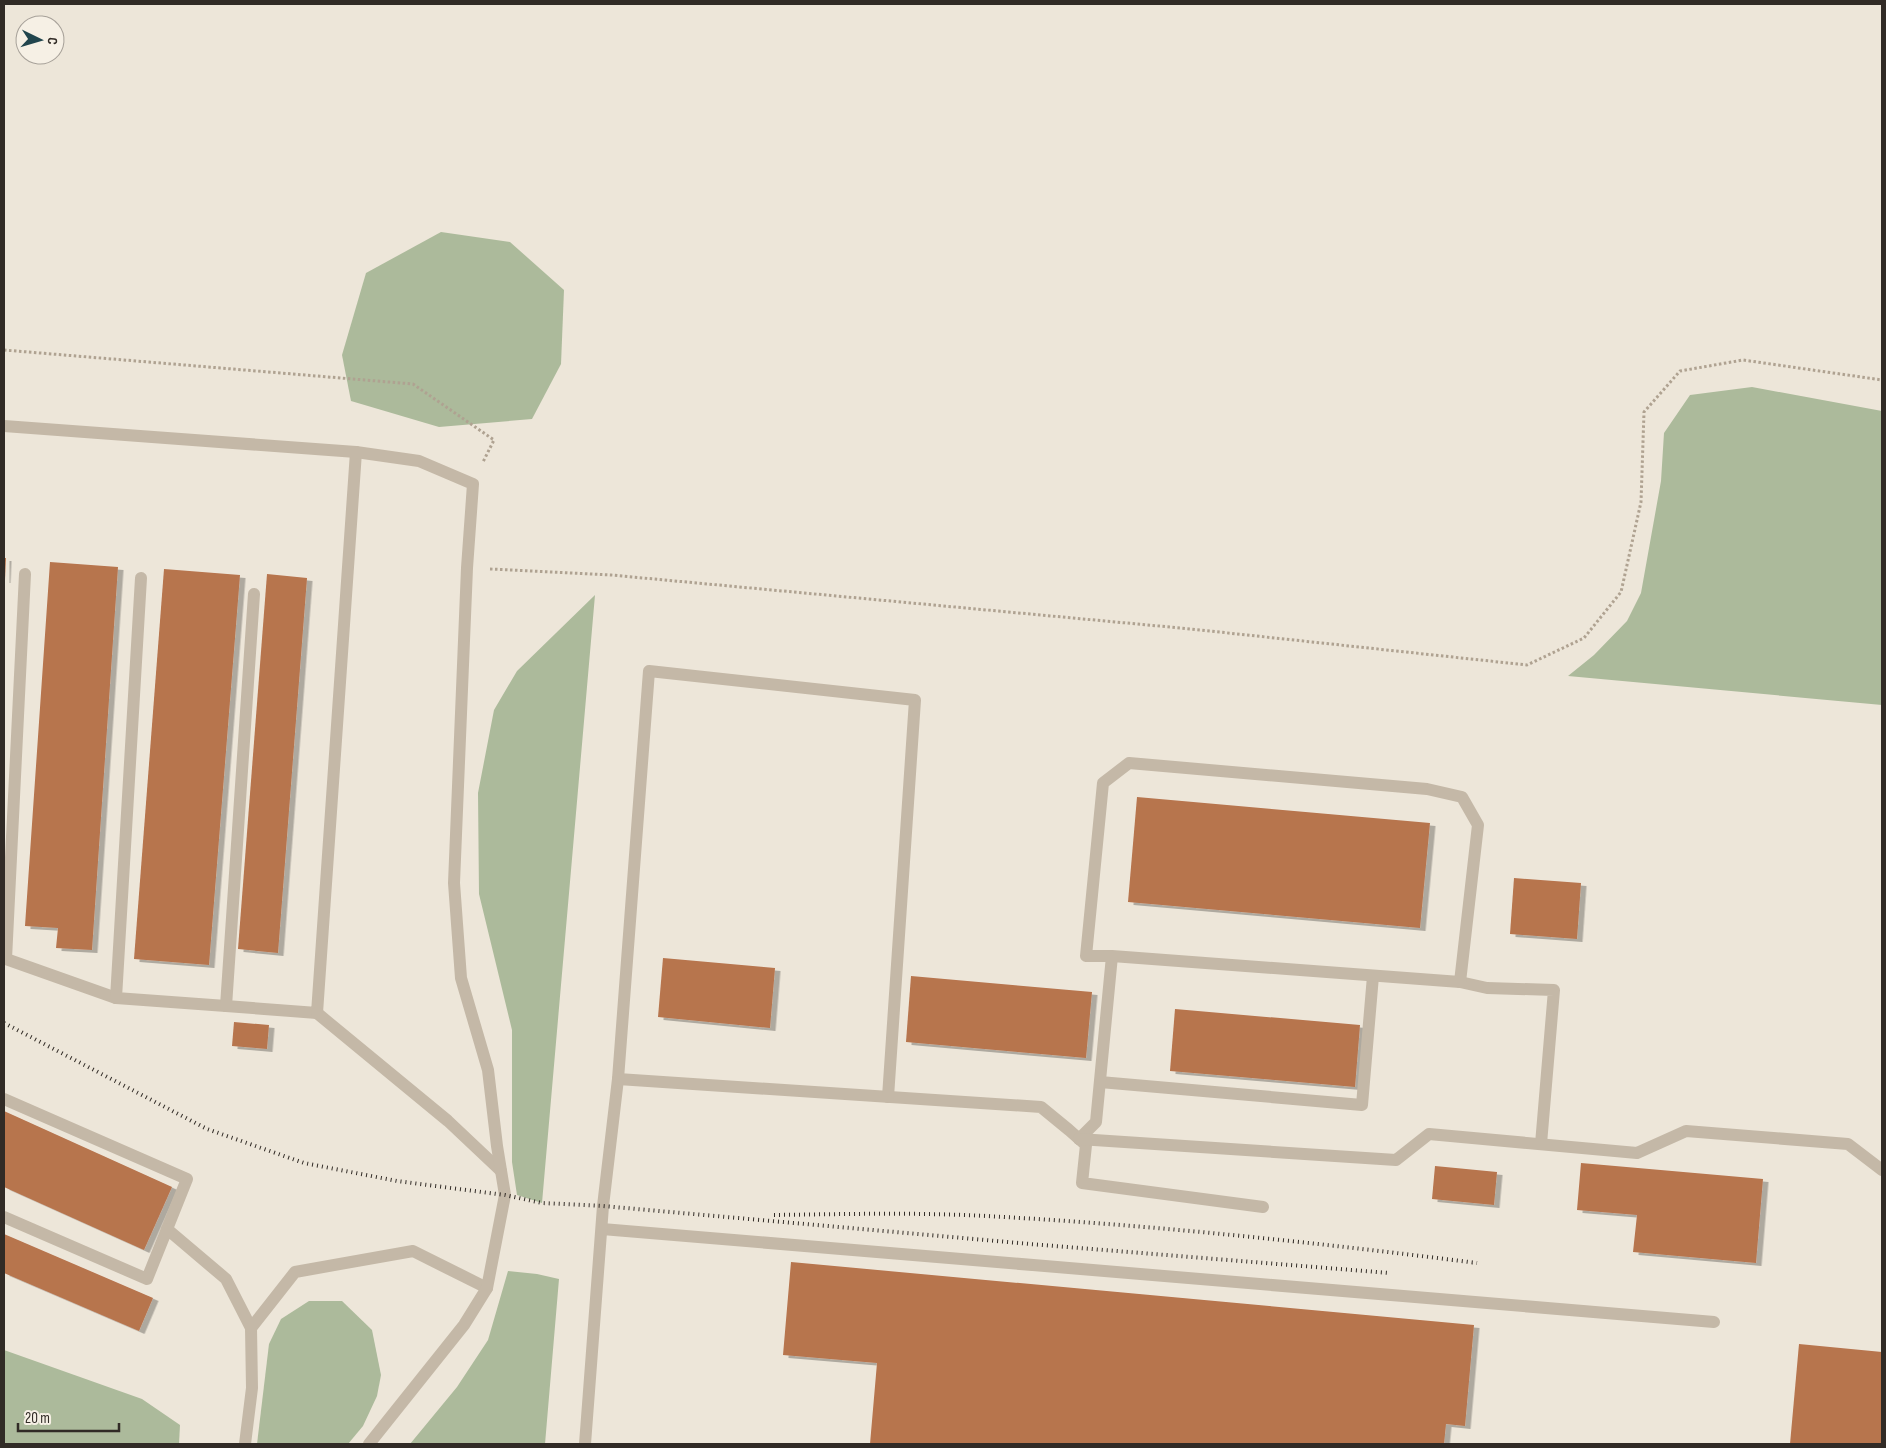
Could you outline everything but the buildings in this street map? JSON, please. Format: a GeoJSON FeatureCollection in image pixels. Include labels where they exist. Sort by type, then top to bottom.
{"type":"FeatureCollection","features":[{"type":"Feature","properties":{"kind":"street"},"geometry":{"type":"LineString","coordinates":[[4,426],[356,452],[419,461],[473,484],[467,568],[454,883],[461,978],[488,1070],[505,1194],[487,1288],[464,1325],[369,1444]]}},
{"type":"Feature","properties":{"kind":"street"},"geometry":{"type":"LineString","coordinates":[[318,1013],[356,452]]}},
{"type":"Feature","properties":{"kind":"street"},"geometry":{"type":"LineString","coordinates":[[25,574],[5,959],[116,998],[318,1013],[448,1121],[501,1171]]}},
{"type":"Feature","properties":{"kind":"street"},"geometry":{"type":"LineString","coordinates":[[116,998],[142,578]]}},
{"type":"Feature","properties":{"kind":"street"},"geometry":{"type":"LineString","coordinates":[[226,1006],[254,594]]}},
{"type":"Feature","properties":{"kind":"street"},"geometry":{"type":"LineString","coordinates":[[585,1444],[602,1229],[618,1079],[649,671],[915,700],[888,1097]]}},
{"type":"Feature","properties":{"kind":"street"},"geometry":{"type":"LineString","coordinates":[[1460,982],[1478,825],[1462,797],[1427,789],[1129,763],[1103,783],[1086,956],[1112,956],[1460,982],[1487,988],[1554,990],[1541,1144]]}},
{"type":"Feature","properties":{"kind":"street"},"geometry":{"type":"LineString","coordinates":[[1079,1139],[1096,1122],[1112,956]]}},
{"type":"Feature","properties":{"kind":"street"},"geometry":{"type":"LineString","coordinates":[[1100,1082],[1362,1105],[1373,976]]}},
{"type":"Feature","properties":{"kind":"street"},"geometry":{"type":"LineString","coordinates":[[618,1079],[1041,1107],[1086,1145],[1082,1183],[1263,1207]]}},
{"type":"Feature","properties":{"kind":"street"},"geometry":{"type":"LineString","coordinates":[[4,1099],[187,1179],[147,1279],[4,1217]]}},
{"type":"Feature","properties":{"kind":"street"},"geometry":{"type":"LineString","coordinates":[[1079,1139],[1396,1160],[1429,1134],[1637,1153],[1686,1131],[1848,1144],[1882,1170]]}},
{"type":"Feature","properties":{"kind":"street"},"geometry":{"type":"LineString","coordinates":[[167,1229],[226,1279],[251,1328],[252,1388],[245,1444]]}},
{"type":"Feature","properties":{"kind":"street"},"geometry":{"type":"LineString","coordinates":[[602,1229],[1714,1322]]}},
{"type":"Feature","properties":{"kind":"street"},"geometry":{"type":"LineString","coordinates":[[251,1328],[295,1272],[413,1251],[487,1288]]}},
{"type":"Feature","properties":{"kind":"path"},"geometry":{"type":"LineString","coordinates":[[4,350],[413,384],[494,440],[473,484]]}},
{"type":"Feature","properties":{"kind":"path"},"geometry":{"type":"LineString","coordinates":[[467,568],[611,575],[1191,629],[1527,665],[1584,638],[1621,592],[1641,502],[1644,412],[1680,371],[1743,360],[1882,380]]}},
{"type":"Feature","properties":{"kind":"green space"},"geometry":{"type":"Polygon","coordinates":[[[441,232],[510,242],[564,290],[561,364],[532,419],[439,427],[351,401],[342,355],[366,273],[441,232]]]}},
{"type":"Feature","properties":{"kind":"green space"},"geometry":{"type":"Polygon","coordinates":[[[1752,387],[1882,411],[1882,705],[1568,676],[1594,655],[1627,621],[1641,593],[1661,481],[1664,433],[1690,395],[1752,387]]]}},
{"type":"Feature","properties":{"kind":"green space"},"geometry":{"type":"Polygon","coordinates":[[[595,595],[542,1203],[517,1195],[512,1162],[512,1030],[479,894],[478,793],[494,710],[517,671],[595,595]]]}},
{"type":"Feature","properties":{"kind":"green space"},"geometry":{"type":"Polygon","coordinates":[[[508,1271],[537,1274],[559,1279],[545,1444],[410,1444],[457,1387],[488,1340],[508,1271]]]}},
{"type":"Feature","properties":{"kind":"green space"},"geometry":{"type":"Polygon","coordinates":[[[309,1301],[342,1301],[372,1330],[381,1375],[377,1396],[363,1426],[348,1444],[257,1444],[269,1344],[281,1319],[309,1301]]]}},
{"type":"Feature","properties":{"kind":"green space"},"geometry":{"type":"Polygon","coordinates":[[[4,1350],[142,1399],[180,1425],[179,1444],[4,1444],[4,1350]]]}},
{"type":"Feature","properties":{"kind":"railway"},"geometry":{"type":"LineString","coordinates":[[4,1023],[207,1129],[304,1163],[397,1181],[505,1195],[542,1203],[603,1206],[1030,1244],[1389,1273]]}},
{"type":"Feature","properties":{"kind":"railway"},"geometry":{"type":"LineString","coordinates":[[774,1215],[947,1214],[1122,1225],[1241,1236],[1477,1263]]}}]}
